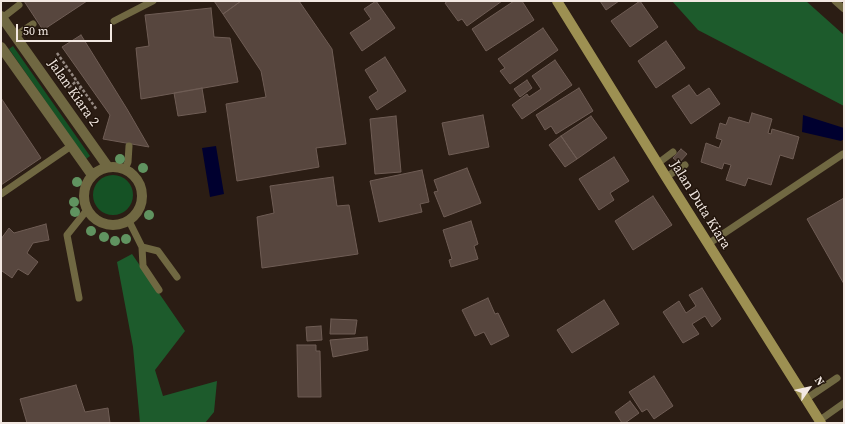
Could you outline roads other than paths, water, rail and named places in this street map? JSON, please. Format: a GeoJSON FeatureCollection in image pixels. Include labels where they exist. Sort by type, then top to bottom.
{"type":"FeatureCollection","features":[{"type":"Feature","properties":{"kind":"main road","name":"Jalan Duta Kiara"},"geometry":{"type":"LineString","coordinates":[[557,1],[657,164],[806,400],[821,421]]}},
{"type":"Feature","properties":{"kind":"street","name":"Jalan Kiara 2"},"geometry":{"type":"LineString","coordinates":[[1,18],[108,167]]}},
{"type":"Feature","properties":{"kind":"street"},"geometry":{"type":"LineString","coordinates":[[1,47],[92,175]]}},
{"type":"Feature","properties":{"kind":"street"},"geometry":{"type":"LineString","coordinates":[[108,167],[124,169],[137,179],[143,195],[141,207],[136,214],[130,221],[121,225],[106,224],[93,218],[87,210],[84,192],[88,180],[99,170],[108,167]]}},
{"type":"Feature","properties":{"kind":"lane"},"geometry":{"type":"LineString","coordinates":[[114,21],[153,1]]}},
{"type":"Feature","properties":{"kind":"lane"},"geometry":{"type":"LineString","coordinates":[[835,1],[844,9]]}},
{"type":"Feature","properties":{"kind":"lane"},"geometry":{"type":"LineString","coordinates":[[1,18],[19,5]]}},
{"type":"Feature","properties":{"kind":"lane"},"geometry":{"type":"LineString","coordinates":[[15,36],[33,24]]}},
{"type":"Feature","properties":{"kind":"lane"},"geometry":{"type":"LineString","coordinates":[[1,194],[71,146]]}},
{"type":"Feature","properties":{"kind":"lane"},"geometry":{"type":"LineString","coordinates":[[124,169],[128,162],[129,146]]}},
{"type":"Feature","properties":{"kind":"lane"},"geometry":{"type":"LineString","coordinates":[[657,164],[673,152]]}},
{"type":"Feature","properties":{"kind":"lane"},"geometry":{"type":"LineString","coordinates":[[708,244],[843,154]]}},
{"type":"Feature","properties":{"kind":"lane"},"geometry":{"type":"LineString","coordinates":[[666,177],[686,165]]}},
{"type":"Feature","properties":{"kind":"lane"},"geometry":{"type":"LineString","coordinates":[[79,298],[67,235],[87,210]]}},
{"type":"Feature","properties":{"kind":"lane"},"geometry":{"type":"LineString","coordinates":[[130,221],[142,247],[143,266],[159,290]]}},
{"type":"Feature","properties":{"kind":"lane"},"geometry":{"type":"LineString","coordinates":[[142,247],[158,252],[177,277]]}},
{"type":"Feature","properties":{"kind":"lane"},"geometry":{"type":"LineString","coordinates":[[806,400],[837,378]]}},
{"type":"Feature","properties":{"kind":"lane"},"geometry":{"type":"LineString","coordinates":[[821,421],[844,403]]}}]}
